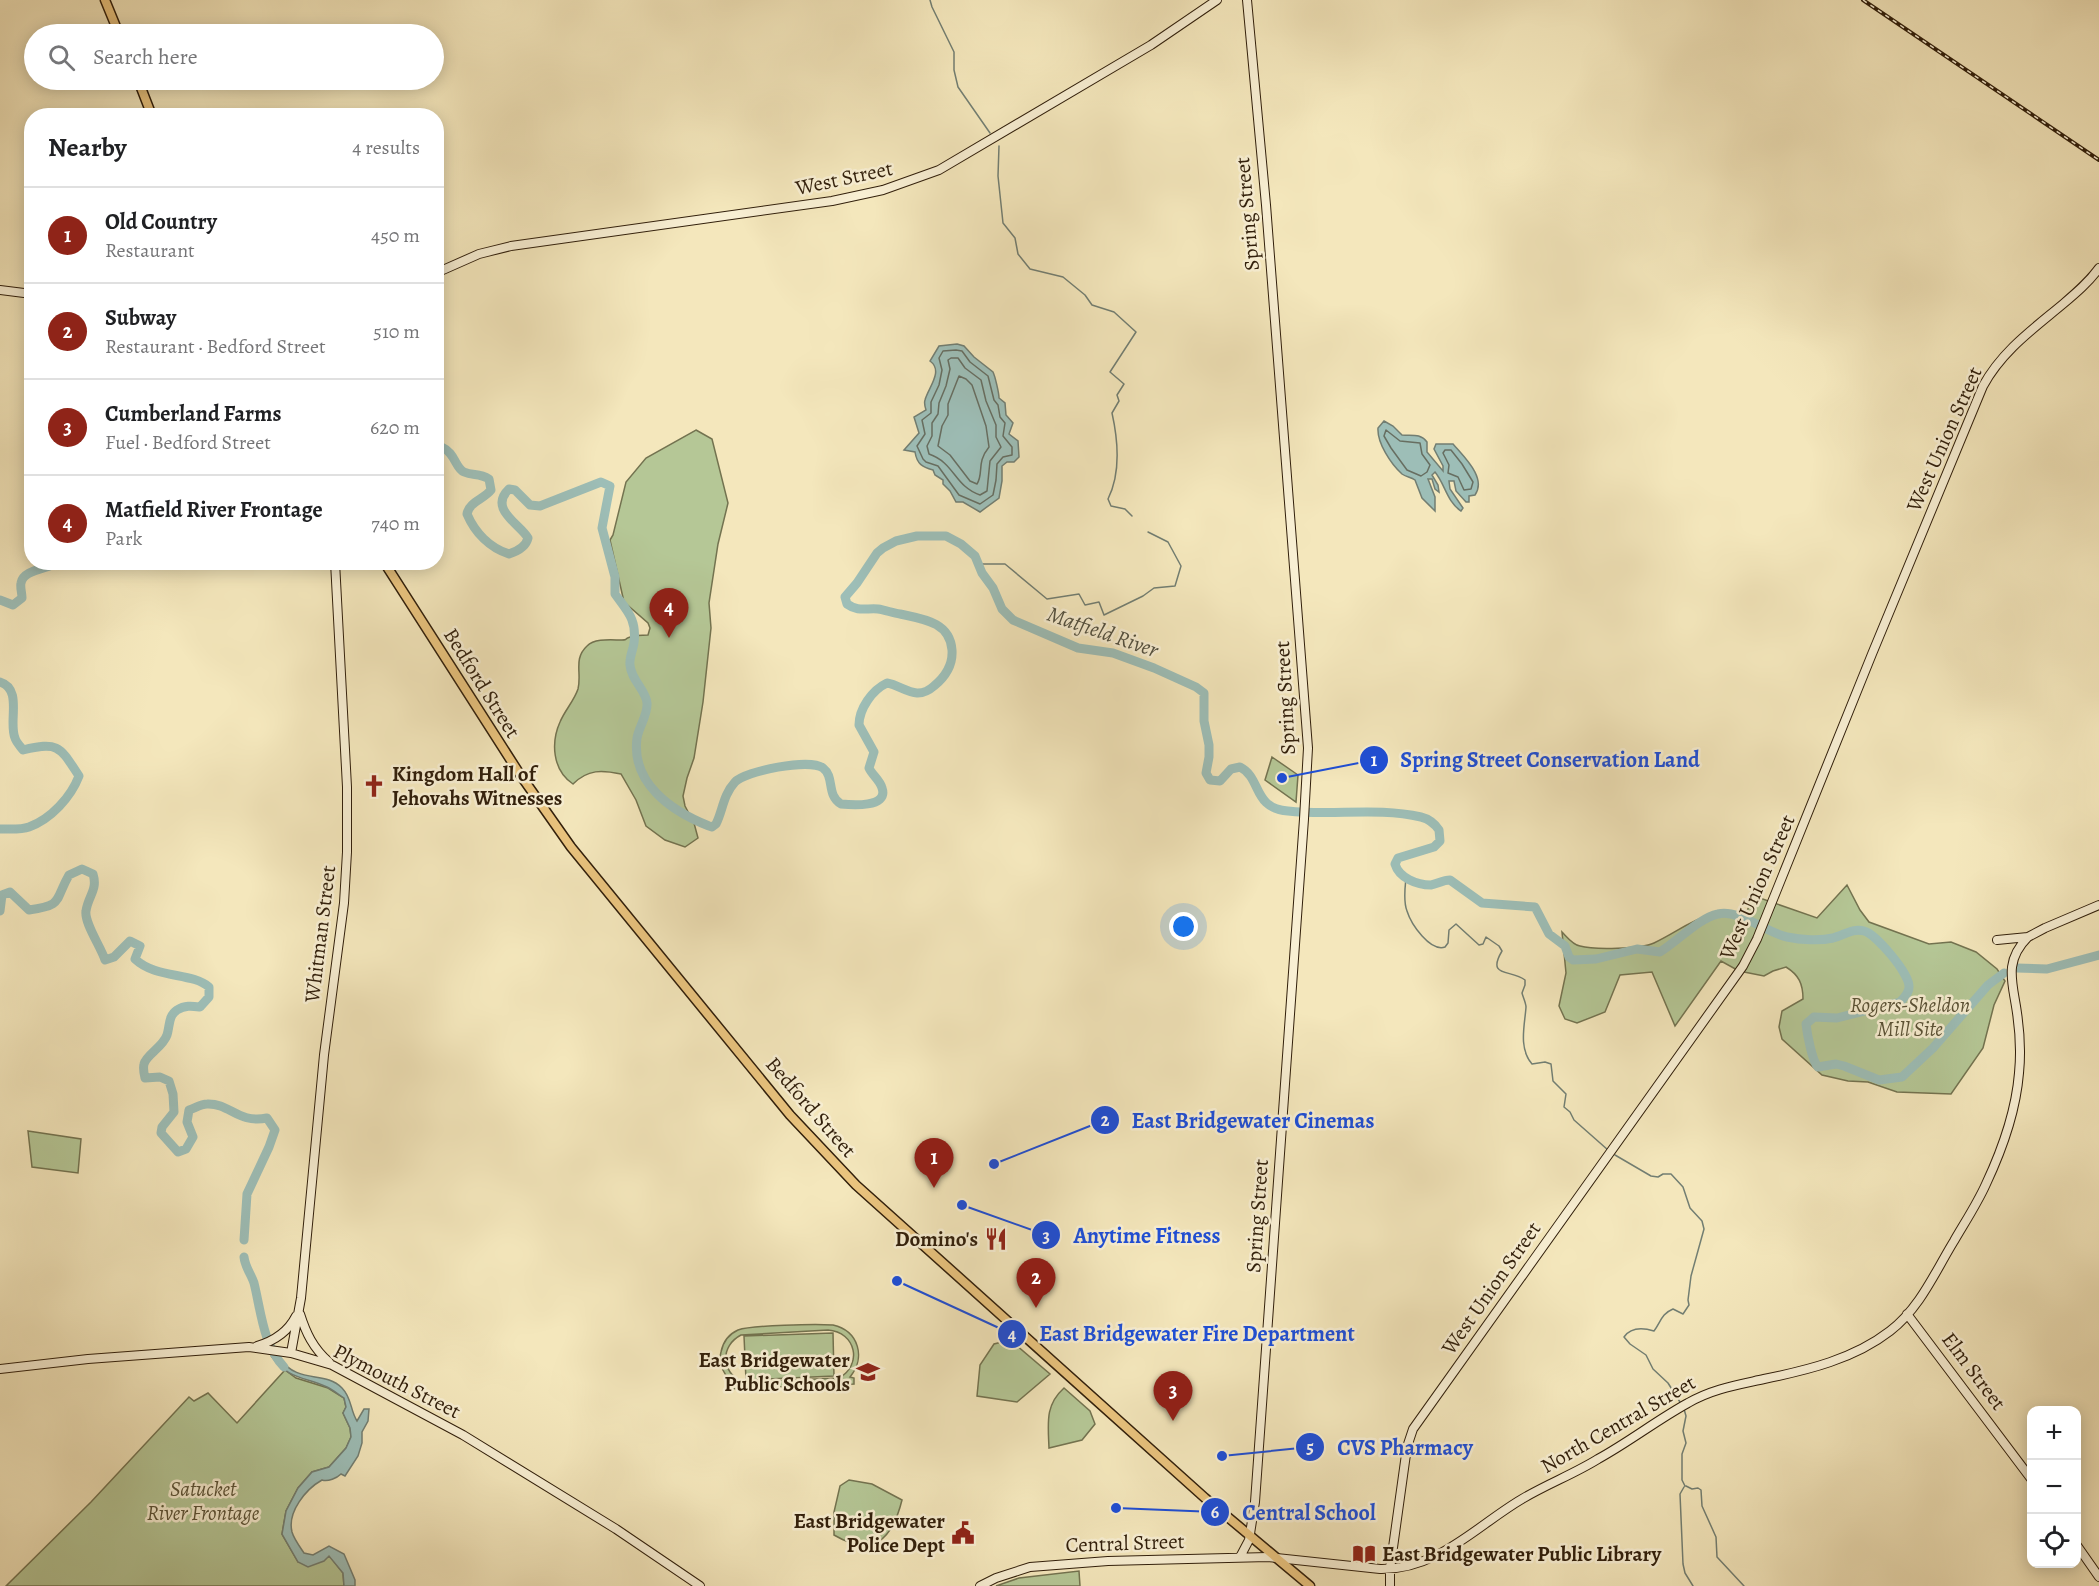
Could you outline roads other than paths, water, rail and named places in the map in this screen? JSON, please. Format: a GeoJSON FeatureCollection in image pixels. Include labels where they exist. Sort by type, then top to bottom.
{"type":"FeatureCollection","features":[{"type":"Feature","properties":{"kind":"main road"},"geometry":{"type":"LineString","coordinates":[[105,0],[115,24]]}},
{"type":"Feature","properties":{"kind":"main road","name":"West Street"},"geometry":{"type":"LineString","coordinates":[[444,269],[469,258],[510,246],[819,203],[864,195],[907,183],[939,170],[989,142],[1165,36],[1217,0]]}},
{"type":"Feature","properties":{"kind":"main road","name":"Spring Street"},"geometry":{"type":"LineString","coordinates":[[1240,1557],[1249,1537],[1255,1504],[1304,819],[1307,730],[1266,205],[1247,0]]}},
{"type":"Feature","properties":{"kind":"main road"},"geometry":{"type":"LineString","coordinates":[[142,90],[149,108]]}},
{"type":"Feature","properties":{"kind":"main road","name":"West Union Street"},"geometry":{"type":"LineString","coordinates":[[1390,1586],[1390,1569],[1407,1447],[1413,1430],[1732,983],[1750,954],[1983,386],[1994,368],[2014,344],[2082,288],[2099,268]]}},
{"type":"Feature","properties":{"kind":"main road"},"geometry":{"type":"LineString","coordinates":[[0,290],[24,293]]}},
{"type":"Feature","properties":{"kind":"main road","name":"Whitman Street"},"geometry":{"type":"LineString","coordinates":[[288,1352],[299,1309],[324,1055],[344,903],[348,842],[335,570]]}},
{"type":"Feature","properties":{"kind":"main road","name":"Bedford Street"},"geometry":{"type":"LineString","coordinates":[[389,570],[519,773],[564,838],[801,1129],[856,1185],[1249,1537],[1310,1586]]}},
{"type":"Feature","properties":{"kind":"main road"},"geometry":{"type":"LineString","coordinates":[[1997,940],[2028,937],[2044,928],[2099,906]]}},
{"type":"Feature","properties":{"kind":"main road","name":"North Central Street"},"geometry":{"type":"LineString","coordinates":[[1275,1558],[1390,1569],[1415,1565],[1445,1552],[1510,1506],[1594,1462],[1686,1404],[1721,1388],[1800,1371],[1845,1356],[1880,1338],[1907,1314],[1925,1290],[1980,1197],[1995,1162],[2012,1114],[2018,1087],[2020,1054],[2018,1016],[2011,970],[2015,954],[2028,937]]}},
{"type":"Feature","properties":{"kind":"main road"},"geometry":{"type":"LineString","coordinates":[[270,1344],[292,1324],[299,1309]]}},
{"type":"Feature","properties":{"kind":"main road"},"geometry":{"type":"LineString","coordinates":[[299,1309],[311,1342],[332,1365]]}},
{"type":"Feature","properties":{"kind":"main road","name":"Elm Street"},"geometry":{"type":"LineString","coordinates":[[1907,1314],[2027,1475]]}},
{"type":"Feature","properties":{"kind":"main road","name":"Plymouth Street"},"geometry":{"type":"LineString","coordinates":[[0,1369],[88,1359],[270,1344],[288,1352],[332,1365],[459,1433],[616,1529],[700,1586]]}},
{"type":"Feature","properties":{"kind":"main road"},"geometry":{"type":"LineString","coordinates":[[2081,1551],[2099,1577]]}},
{"type":"Feature","properties":{"kind":"main road","name":"Central Street"},"geometry":{"type":"LineString","coordinates":[[980,1586],[1024,1569],[1056,1564],[1240,1557],[1275,1558]]}},
{"type":"Feature","properties":{"kind":"water"},"geometry":{"type":"Polygon","coordinates":[[[957,344],[964,346],[993,372],[999,398],[1005,403],[1006,415],[1013,423],[1009,434],[1018,441],[1019,457],[1014,462],[1007,462],[1002,466],[999,498],[980,512],[963,502],[956,502],[943,484],[943,480],[935,475],[933,470],[921,464],[915,452],[904,450],[919,433],[914,417],[926,410],[925,400],[936,370],[930,361],[939,346],[957,344]]]}},
{"type":"Feature","properties":{"kind":"water"},"geometry":{"type":"Polygon","coordinates":[[[1384,421],[1402,435],[1422,437],[1427,442],[1427,452],[1443,471],[1443,466],[1434,449],[1436,444],[1453,444],[1463,455],[1473,468],[1478,488],[1475,495],[1469,496],[1469,502],[1466,502],[1456,491],[1454,481],[1449,481],[1450,489],[1463,508],[1461,511],[1452,503],[1435,472],[1432,475],[1439,492],[1435,489],[1432,479],[1428,479],[1435,497],[1435,511],[1422,498],[1415,480],[1398,470],[1389,459],[1378,434],[1378,428],[1384,421]]]}},
{"type":"Feature","properties":{"kind":"water"},"geometry":{"type":"Polygon","coordinates":[[[272,1357],[279,1358],[295,1372],[327,1380],[342,1388],[348,1396],[357,1421],[364,1409],[369,1409],[358,1456],[345,1476],[341,1474],[332,1479],[322,1480],[310,1489],[295,1509],[291,1524],[293,1535],[304,1553],[313,1555],[329,1546],[344,1554],[355,1580],[355,1586],[344,1586],[343,1573],[329,1556],[324,1561],[308,1567],[298,1562],[282,1534],[286,1511],[298,1488],[312,1472],[329,1467],[346,1448],[351,1437],[350,1428],[343,1413],[346,1407],[344,1398],[327,1387],[291,1374],[272,1357]]]}},
{"type":"Feature","properties":{"kind":"waterway"},"geometry":{"type":"LineString","coordinates":[[930,0],[954,52],[954,70],[958,87],[990,133]]}},
{"type":"Feature","properties":{"kind":"waterway"},"geometry":{"type":"LineString","coordinates":[[999,146],[998,176],[1003,223],[1015,238],[1018,254],[1030,269],[1063,277],[1085,295],[1092,305],[1114,312],[1136,332],[1110,372],[1124,384],[1117,395],[1119,401],[1112,413],[1116,434],[1117,467],[1108,499],[1111,506],[1125,509],[1132,516]]}},
{"type":"Feature","properties":{"kind":"waterway","name":"Matfield River"},"geometry":{"type":"LineString","coordinates":[[444,448],[461,470],[489,479],[491,490],[471,506],[467,514],[484,539],[509,554],[521,548],[528,538],[504,510],[503,496],[509,489],[515,490],[530,505],[540,506],[601,482],[610,486],[602,528],[615,577],[615,594],[630,616],[634,628],[631,670],[647,703],[637,738],[640,769],[656,793],[668,803],[709,826],[716,824],[726,797],[735,782],[751,774],[778,767],[805,764],[823,768],[829,776],[834,796],[841,804],[868,804],[880,799],[883,794],[881,785],[869,768],[874,752],[859,725],[861,713],[876,690],[887,683],[910,692],[928,691],[948,670],[952,650],[946,633],[934,623],[881,609],[855,608],[847,604],[845,597],[883,548],[896,541],[917,536],[946,536],[961,544],[975,556],[1002,609],[1013,620],[1078,648],[1113,653],[1154,668],[1204,693],[1204,721],[1209,745],[1206,773],[1210,780],[1220,781],[1231,769],[1240,767],[1252,778],[1263,799],[1277,809],[1305,812],[1404,814],[1427,819],[1439,830],[1440,841],[1434,847],[1398,858],[1395,864],[1404,877],[1426,885],[1450,880],[1482,903],[1535,907],[1549,934],[1565,946],[1569,957],[1573,960],[1596,959],[1637,949],[1660,952],[1711,916],[1726,913],[1744,918],[1779,935],[1798,939],[1828,939],[1856,930],[1869,934],[1898,964],[1908,981],[1908,991],[1900,1002],[1837,1018],[1814,1017],[1806,1024],[1812,1053],[1818,1067],[1836,1064],[1879,1080],[1902,1077],[1933,1048],[1988,985],[2004,973]]}},
{"type":"Feature","properties":{"kind":"waterway"},"geometry":{"type":"LineString","coordinates":[[979,564],[1005,564],[1047,599],[1079,594],[1085,605],[1099,602],[1104,615],[1143,596],[1154,588],[1175,586],[1181,566],[1168,542],[1148,532]]}},
{"type":"Feature","properties":{"kind":"waterway","name":"Matfield River"},"geometry":{"type":"LineString","coordinates":[[0,600],[13,605],[22,598],[23,578],[37,570]]}},
{"type":"Feature","properties":{"kind":"waterway"},"geometry":{"type":"LineString","coordinates":[[0,682],[11,691],[14,707],[13,731],[23,750],[44,746],[57,749],[67,758],[79,776],[65,799],[45,819],[26,828],[0,829]]}},
{"type":"Feature","properties":{"kind":"waterway"},"geometry":{"type":"LineString","coordinates":[[0,911],[2,895],[10,892],[29,910],[53,904],[69,875],[82,869],[93,874],[94,889],[87,906],[86,916],[105,960],[114,957],[130,941],[140,946],[135,959],[144,965],[163,973],[202,982],[209,987],[209,997],[200,1007],[180,1008],[174,1012],[165,1039],[145,1061],[144,1073],[145,1078],[160,1077],[169,1081],[173,1094],[174,1112],[162,1127],[161,1133],[178,1152],[186,1149],[193,1137],[187,1122],[189,1110],[202,1105],[215,1105],[249,1118],[267,1118],[275,1130],[247,1194],[244,1240]]}},
{"type":"Feature","properties":{"kind":"waterway"},"geometry":{"type":"LineString","coordinates":[[1406,878],[1407,911],[1427,941],[1433,945],[1445,947],[1448,943],[1449,930],[1456,924],[1479,945],[1483,944],[1486,937],[1499,946],[1502,951],[1497,965],[1499,969],[1525,980],[1522,993],[1526,1007],[1523,1036],[1528,1058],[1532,1064],[1545,1062],[1551,1064],[1553,1081],[1566,1094],[1564,1107],[1574,1120],[1608,1150]]}},
{"type":"Feature","properties":{"kind":"waterway","name":"Matfield River"},"geometry":{"type":"LineString","coordinates":[[2017,968],[2047,969],[2099,955]]}},
{"type":"Feature","properties":{"kind":"waterway"},"geometry":{"type":"LineString","coordinates":[[1615,1155],[1651,1176],[1671,1174],[1683,1187],[1690,1208],[1702,1221],[1704,1229],[1691,1276],[1689,1305],[1683,1314],[1673,1309],[1664,1316],[1654,1331],[1638,1329],[1630,1331],[1624,1337],[1646,1355],[1653,1369],[1668,1383],[1680,1402]]}},
{"type":"Feature","properties":{"kind":"waterway"},"geometry":{"type":"LineString","coordinates":[[244,1257],[254,1283],[267,1338],[271,1349],[284,1367]]}},
{"type":"Feature","properties":{"kind":"waterway"},"geometry":{"type":"LineString","coordinates":[[1684,1409],[1686,1416],[1683,1431],[1686,1443],[1682,1454],[1682,1480],[1685,1486]]}},
{"type":"Feature","properties":{"kind":"waterway"},"geometry":{"type":"LineString","coordinates":[[1686,1486],[1701,1490],[1702,1506],[1716,1537],[1717,1557],[1744,1586]]}},
{"type":"Feature","properties":{"kind":"waterway"},"geometry":{"type":"LineString","coordinates":[[1684,1487],[1680,1494],[1683,1564],[1685,1573],[1693,1586]]}},
{"type":"Feature","properties":{"kind":"railway"},"geometry":{"type":"LineString","coordinates":[[1863,0],[2099,160]]}},
{"type":"Feature","properties":{"kind":"place","name":"Matfield River Frontage"},"geometry":{"type":"Point","coordinates":[669,638]}},
{"type":"Feature","properties":{"kind":"place","name":"Spring Street Conservation Land"},"geometry":{"type":"Point","coordinates":[1282,778]}},
{"type":"Feature","properties":{"kind":"place","name":"Kingdom Hall of Jehovahs Witnesses"},"geometry":{"type":"Point","coordinates":[374,786]}},
{"type":"Feature","properties":{"kind":"place","name":"East Bridgewater Cinemas"},"geometry":{"type":"Point","coordinates":[994,1164]}},
{"type":"Feature","properties":{"kind":"place","name":"Old Country"},"geometry":{"type":"Point","coordinates":[934,1188]}},
{"type":"Feature","properties":{"kind":"place","name":"Anytime Fitness"},"geometry":{"type":"Point","coordinates":[962,1205]}},
{"type":"Feature","properties":{"kind":"place","name":"Domino's"},"geometry":{"type":"Point","coordinates":[996,1239]}},
{"type":"Feature","properties":{"kind":"place","name":"East Bridgewater Fire Department"},"geometry":{"type":"Point","coordinates":[897,1281]}},
{"type":"Feature","properties":{"kind":"place","name":"Subway"},"geometry":{"type":"Point","coordinates":[1036,1308]}},
{"type":"Feature","properties":{"kind":"place","name":"East Bridgewater Public Schools"},"geometry":{"type":"Point","coordinates":[868,1372]}},
{"type":"Feature","properties":{"kind":"place","name":"Cumberland Farms"},"geometry":{"type":"Point","coordinates":[1173,1421]}},
{"type":"Feature","properties":{"kind":"place","name":"CVS Pharmacy"},"geometry":{"type":"Point","coordinates":[1222,1456]}},
{"type":"Feature","properties":{"kind":"place","name":"Central School"},"geometry":{"type":"Point","coordinates":[1116,1508]}},
{"type":"Feature","properties":{"kind":"place","name":"East Bridgewater Police Dept"},"geometry":{"type":"Point","coordinates":[963,1533]}},
{"type":"Feature","properties":{"kind":"place","name":"East Bridgewater Public Library"},"geometry":{"type":"Point","coordinates":[1364,1554]}},
{"type":"Feature","properties":{"kind":"park label","name":"Rogers-Sheldon Mill Site"},"geometry":{"type":"Point","coordinates":[1910,1017]}},
{"type":"Feature","properties":{"kind":"park label","name":"Satucket River Frontage"},"geometry":{"type":"Point","coordinates":[203,1501]}}]}
